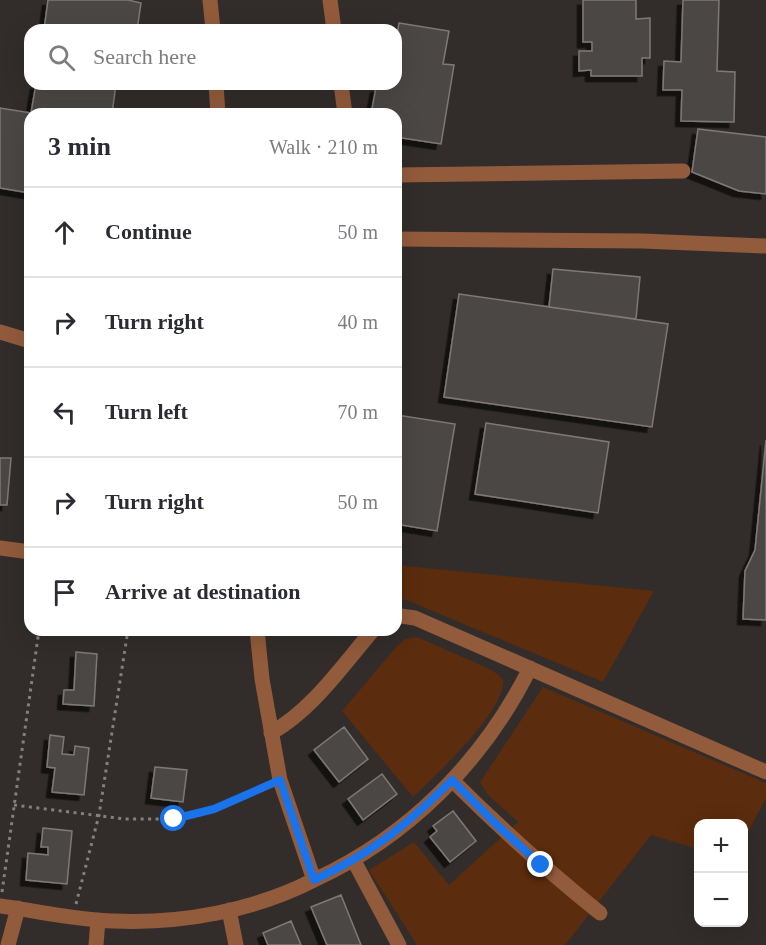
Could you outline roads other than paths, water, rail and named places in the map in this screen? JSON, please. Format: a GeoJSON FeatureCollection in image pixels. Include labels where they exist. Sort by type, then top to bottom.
{"type":"FeatureCollection","features":[{"type":"Feature","properties":{"kind":"street"},"geometry":{"type":"LineString","coordinates":[[210,0],[212,24]]}},
{"type":"Feature","properties":{"kind":"street"},"geometry":{"type":"LineString","coordinates":[[330,0],[333,24]]}},
{"type":"Feature","properties":{"kind":"street"},"geometry":{"type":"LineString","coordinates":[[216,90],[218,108]]}},
{"type":"Feature","properties":{"kind":"street"},"geometry":{"type":"LineString","coordinates":[[342,90],[344,108]]}},
{"type":"Feature","properties":{"kind":"street"},"geometry":{"type":"LineString","coordinates":[[402,176],[683,171]]}},
{"type":"Feature","properties":{"kind":"street"},"geometry":{"type":"LineString","coordinates":[[402,239],[642,241],[765,246]]}},
{"type":"Feature","properties":{"kind":"street"},"geometry":{"type":"LineString","coordinates":[[0,332],[24,339]]}},
{"type":"Feature","properties":{"kind":"street"},"geometry":{"type":"LineString","coordinates":[[0,548],[24,551]]}},
{"type":"Feature","properties":{"kind":"street"},"geometry":{"type":"LineString","coordinates":[[402,616],[414,618],[766,772]]}},
{"type":"Feature","properties":{"kind":"street"},"geometry":{"type":"LineString","coordinates":[[258,636],[280,780],[314,880]]}},
{"type":"Feature","properties":{"kind":"street"},"geometry":{"type":"LineString","coordinates":[[271,733],[288,723],[312,700],[368,636]]}},
{"type":"Feature","properties":{"kind":"street"},"geometry":{"type":"LineString","coordinates":[[0,906],[98,920],[178,920],[273,898],[314,880],[354,861],[409,822],[452,780],[495,729],[530,668]]}},
{"type":"Feature","properties":{"kind":"street"},"geometry":{"type":"LineString","coordinates":[[452,780],[541,865],[600,913]]}},
{"type":"Feature","properties":{"kind":"street"},"geometry":{"type":"LineString","coordinates":[[354,861],[399,945]]}},
{"type":"Feature","properties":{"kind":"street"},"geometry":{"type":"LineString","coordinates":[[8,945],[18,908]]}},
{"type":"Feature","properties":{"kind":"street"},"geometry":{"type":"LineString","coordinates":[[229,910],[236,945]]}},
{"type":"Feature","properties":{"kind":"street"},"geometry":{"type":"LineString","coordinates":[[96,945],[98,920]]}}]}
